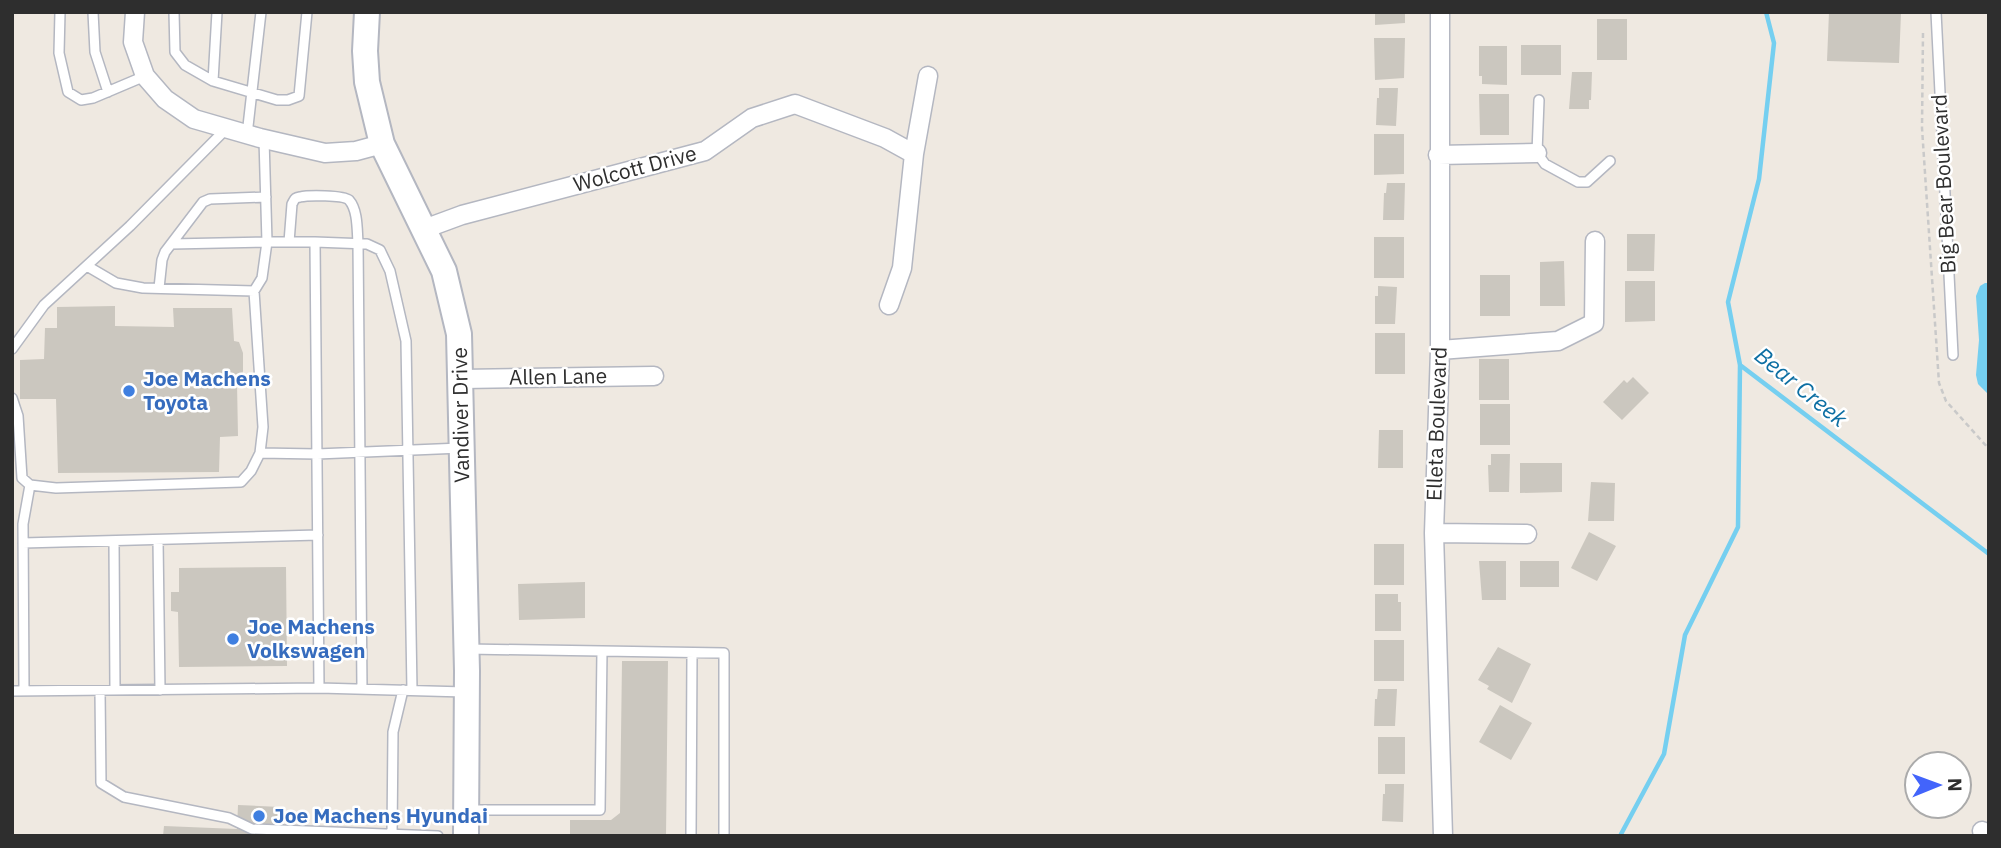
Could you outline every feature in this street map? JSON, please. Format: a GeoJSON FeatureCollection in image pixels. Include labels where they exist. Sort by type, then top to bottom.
{"type":"FeatureCollection","features":[{"type":"Feature","properties":{"kind":"main road","name":"Vandiver Drive"},"geometry":{"type":"LineString","coordinates":[[367,12],[367,82],[382,144],[444,271],[459,334],[467,692],[466,836]]}},
{"type":"Feature","properties":{"kind":"street"},"geometry":{"type":"LineString","coordinates":[[135,12],[133,41],[145,75],[165,99],[194,119],[226,130],[326,153],[356,151],[382,144]]}},
{"type":"Feature","properties":{"kind":"street","name":"Elleta Boulevard"},"geometry":{"type":"LineString","coordinates":[[1440,12],[1440,350],[1434,533],[1443,836]]}},
{"type":"Feature","properties":{"kind":"street"},"geometry":{"type":"LineString","coordinates":[[890,306],[904,256],[914,154],[928,76]]}},
{"type":"Feature","properties":{"kind":"street","name":"Wolcott Drive"},"geometry":{"type":"LineString","coordinates":[[424,229],[462,215],[705,151],[752,118],[795,104],[886,138],[914,154]]}},
{"type":"Feature","properties":{"kind":"street"},"geometry":{"type":"LineString","coordinates":[[1438,155],[1537,153]]}},
{"type":"Feature","properties":{"kind":"street"},"geometry":{"type":"LineString","coordinates":[[1440,350],[1558,341],[1594,323],[1595,241]]}},
{"type":"Feature","properties":{"kind":"street","name":"Allen Lane"},"geometry":{"type":"LineString","coordinates":[[462,379],[654,376]]}},
{"type":"Feature","properties":{"kind":"street"},"geometry":{"type":"LineString","coordinates":[[1434,533],[1527,534]]}},
{"type":"Feature","properties":{"kind":"lane"},"geometry":{"type":"LineString","coordinates":[[60,12],[59,53],[68,92],[81,100],[93,98],[145,75]]}},
{"type":"Feature","properties":{"kind":"lane"},"geometry":{"type":"LineString","coordinates":[[93,12],[95,52],[108,92]]}},
{"type":"Feature","properties":{"kind":"lane"},"geometry":{"type":"LineString","coordinates":[[174,12],[175,52],[185,65],[213,80],[277,100],[299,96],[307,12]]}},
{"type":"Feature","properties":{"kind":"lane"},"geometry":{"type":"LineString","coordinates":[[213,80],[217,12]]}},
{"type":"Feature","properties":{"kind":"lane"},"geometry":{"type":"LineString","coordinates":[[12,398],[18,416],[22,478],[30,485],[56,488],[241,482],[251,471],[260,453],[263,427],[254,291],[262,278],[267,242],[266,197],[255,137],[252,92],[261,12]]}},
{"type":"Feature","properties":{"kind":"lane","name":"Big Bear Boulevard"},"geometry":{"type":"LineString","coordinates":[[1936,12],[1953,355]]}},
{"type":"Feature","properties":{"kind":"lane"},"geometry":{"type":"LineString","coordinates":[[1539,100],[1537,153],[1545,164],[1578,182],[1587,182],[1610,161]]}},
{"type":"Feature","properties":{"kind":"lane"},"geometry":{"type":"LineString","coordinates":[[12,349],[44,305],[130,226],[226,130]]}},
{"type":"Feature","properties":{"kind":"lane"},"geometry":{"type":"LineString","coordinates":[[289,242],[292,204],[295,198],[338,196],[351,202],[355,211],[358,243],[362,689]]}},
{"type":"Feature","properties":{"kind":"lane"},"geometry":{"type":"LineString","coordinates":[[159,288],[162,260],[170,244],[203,202],[211,199],[266,197]]}},
{"type":"Feature","properties":{"kind":"lane"},"geometry":{"type":"LineString","coordinates":[[315,242],[319,688]]}},
{"type":"Feature","properties":{"kind":"lane"},"geometry":{"type":"LineString","coordinates":[[170,244],[367,244],[380,250],[390,271],[406,341],[407,450],[407,690],[393,732],[392,835]]}},
{"type":"Feature","properties":{"kind":"lane"},"geometry":{"type":"LineString","coordinates":[[87,265],[116,282],[159,288],[254,291]]}},
{"type":"Feature","properties":{"kind":"lane"},"geometry":{"type":"LineString","coordinates":[[260,453],[317,454],[463,448]]}},
{"type":"Feature","properties":{"kind":"lane"},"geometry":{"type":"LineString","coordinates":[[24,691],[23,524],[30,485]]}},
{"type":"Feature","properties":{"kind":"lane"},"geometry":{"type":"LineString","coordinates":[[23,543],[318,536]]}},
{"type":"Feature","properties":{"kind":"lane"},"geometry":{"type":"LineString","coordinates":[[158,540],[160,690]]}},
{"type":"Feature","properties":{"kind":"lane"},"geometry":{"type":"LineString","coordinates":[[114,541],[115,690]]}},
{"type":"Feature","properties":{"kind":"lane"},"geometry":{"type":"LineString","coordinates":[[466,649],[723,653],[724,836]]}},
{"type":"Feature","properties":{"kind":"lane"},"geometry":{"type":"LineString","coordinates":[[466,810],[600,810],[602,651]]}},
{"type":"Feature","properties":{"kind":"lane"},"geometry":{"type":"LineString","coordinates":[[691,836],[692,654]]}},
{"type":"Feature","properties":{"kind":"lane"},"geometry":{"type":"LineString","coordinates":[[12,691],[319,688],[467,692]]}},
{"type":"Feature","properties":{"kind":"lane"},"geometry":{"type":"LineString","coordinates":[[100,691],[100,783],[124,797],[229,818],[252,829],[438,836]]}},
{"type":"Feature","properties":{"kind":"water"},"geometry":{"type":"Polygon","coordinates":[[[1989,283],[1989,395],[1978,384],[1976,375],[1979,340],[1976,296],[1980,286],[1989,283]]]}},
{"type":"Feature","properties":{"kind":"building"},"geometry":{"type":"Polygon","coordinates":[[[1375,12],[1405,12],[1405,23],[1375,25],[1375,12]]]}},
{"type":"Feature","properties":{"kind":"building"},"geometry":{"type":"Polygon","coordinates":[[[1829,12],[1901,13],[1899,63],[1827,61],[1829,12]]]}},
{"type":"Feature","properties":{"kind":"building"},"geometry":{"type":"Polygon","coordinates":[[[1597,19],[1627,19],[1627,60],[1597,60],[1597,19]]]}},
{"type":"Feature","properties":{"kind":"building"},"geometry":{"type":"Polygon","coordinates":[[[1374,38],[1405,38],[1404,78],[1375,80],[1374,38]]]}},
{"type":"Feature","properties":{"kind":"building"},"geometry":{"type":"Polygon","coordinates":[[[1521,45],[1561,45],[1561,75],[1521,75],[1521,45]]]}},
{"type":"Feature","properties":{"kind":"building"},"geometry":{"type":"Polygon","coordinates":[[[1479,46],[1507,46],[1507,85],[1482,84],[1482,76],[1479,76],[1479,46]]]}},
{"type":"Feature","properties":{"kind":"building"},"geometry":{"type":"Polygon","coordinates":[[[1572,72],[1592,72],[1589,109],[1569,109],[1572,72]]]}},
{"type":"Feature","properties":{"kind":"building"},"geometry":{"type":"Polygon","coordinates":[[[1379,88],[1398,88],[1396,126],[1376,125],[1379,88]]]}},
{"type":"Feature","properties":{"kind":"building"},"geometry":{"type":"Polygon","coordinates":[[[1479,94],[1509,94],[1509,135],[1480,135],[1479,94]]]}},
{"type":"Feature","properties":{"kind":"building"},"geometry":{"type":"Polygon","coordinates":[[[1374,134],[1404,134],[1404,174],[1374,175],[1374,134]]]}},
{"type":"Feature","properties":{"kind":"building"},"geometry":{"type":"Polygon","coordinates":[[[1387,183],[1405,183],[1404,220],[1383,220],[1387,183]]]}},
{"type":"Feature","properties":{"kind":"building"},"geometry":{"type":"Polygon","coordinates":[[[1627,234],[1655,234],[1654,271],[1627,271],[1627,234]]]}},
{"type":"Feature","properties":{"kind":"building"},"geometry":{"type":"Polygon","coordinates":[[[1374,237],[1404,237],[1404,278],[1374,278],[1374,237]]]}},
{"type":"Feature","properties":{"kind":"building"},"geometry":{"type":"Polygon","coordinates":[[[1564,261],[1565,306],[1540,306],[1540,262],[1564,261]]]}},
{"type":"Feature","properties":{"kind":"building"},"geometry":{"type":"Polygon","coordinates":[[[1480,275],[1510,275],[1510,316],[1480,316],[1480,275]]]}},
{"type":"Feature","properties":{"kind":"building"},"geometry":{"type":"Polygon","coordinates":[[[1625,281],[1655,281],[1655,321],[1625,322],[1625,281]]]}},
{"type":"Feature","properties":{"kind":"building"},"geometry":{"type":"Polygon","coordinates":[[[1378,286],[1397,287],[1395,324],[1375,324],[1375,296],[1378,296],[1378,286]]]}},
{"type":"Feature","properties":{"kind":"building","name":"Joe Machens Toyota"},"geometry":{"type":"Polygon","coordinates":[[[115,306],[115,326],[174,327],[173,308],[232,308],[234,341],[239,342],[243,353],[243,371],[240,383],[237,383],[238,436],[220,437],[219,472],[58,473],[56,399],[20,399],[20,360],[44,359],[45,328],[57,328],[57,307],[115,306]]]}},
{"type":"Feature","properties":{"kind":"building"},"geometry":{"type":"Polygon","coordinates":[[[1375,333],[1405,333],[1405,374],[1375,374],[1375,333]]]}},
{"type":"Feature","properties":{"kind":"building"},"geometry":{"type":"Polygon","coordinates":[[[1479,359],[1509,359],[1509,400],[1479,400],[1479,359]]]}},
{"type":"Feature","properties":{"kind":"building"},"geometry":{"type":"Polygon","coordinates":[[[1633,377],[1649,393],[1622,420],[1603,402],[1624,380],[1627,383],[1633,377]]]}},
{"type":"Feature","properties":{"kind":"building"},"geometry":{"type":"Polygon","coordinates":[[[1480,404],[1510,404],[1510,445],[1480,445],[1480,404]]]}},
{"type":"Feature","properties":{"kind":"building"},"geometry":{"type":"Polygon","coordinates":[[[1379,430],[1403,430],[1403,468],[1378,468],[1379,430]]]}},
{"type":"Feature","properties":{"kind":"building"},"geometry":{"type":"Polygon","coordinates":[[[1491,454],[1510,454],[1509,492],[1489,492],[1488,465],[1491,465],[1491,454]]]}},
{"type":"Feature","properties":{"kind":"building"},"geometry":{"type":"Polygon","coordinates":[[[1520,463],[1562,463],[1562,492],[1520,493],[1520,463]]]}},
{"type":"Feature","properties":{"kind":"building"},"geometry":{"type":"Polygon","coordinates":[[[1591,482],[1615,483],[1614,521],[1588,521],[1591,482]]]}},
{"type":"Feature","properties":{"kind":"building"},"geometry":{"type":"Polygon","coordinates":[[[1589,532],[1616,546],[1597,581],[1571,568],[1589,532]]]}},
{"type":"Feature","properties":{"kind":"building"},"geometry":{"type":"Polygon","coordinates":[[[1374,544],[1404,544],[1404,585],[1374,585],[1374,544]]]}},
{"type":"Feature","properties":{"kind":"building"},"geometry":{"type":"Polygon","coordinates":[[[1479,561],[1506,561],[1506,600],[1482,600],[1479,561]]]}},
{"type":"Feature","properties":{"kind":"building"},"geometry":{"type":"Polygon","coordinates":[[[1520,561],[1559,561],[1559,587],[1520,587],[1520,561]]]}},
{"type":"Feature","properties":{"kind":"building","name":"Joe Machens Volkswagen"},"geometry":{"type":"Polygon","coordinates":[[[286,567],[287,666],[179,667],[178,612],[171,611],[171,592],[179,592],[179,568],[286,567]]]}},
{"type":"Feature","properties":{"kind":"building"},"geometry":{"type":"Polygon","coordinates":[[[585,582],[585,618],[519,620],[518,584],[585,582]]]}},
{"type":"Feature","properties":{"kind":"building"},"geometry":{"type":"Polygon","coordinates":[[[1375,594],[1398,594],[1398,602],[1401,602],[1401,631],[1375,631],[1375,594]]]}},
{"type":"Feature","properties":{"kind":"building"},"geometry":{"type":"Polygon","coordinates":[[[1374,640],[1404,640],[1404,681],[1374,681],[1374,640]]]}},
{"type":"Feature","properties":{"kind":"building"},"geometry":{"type":"Polygon","coordinates":[[[1498,647],[1531,664],[1512,703],[1487,689],[1489,686],[1478,680],[1498,647]]]}},
{"type":"Feature","properties":{"kind":"building"},"geometry":{"type":"Polygon","coordinates":[[[622,661],[668,661],[666,836],[570,836],[570,820],[611,820],[620,813],[622,661]]]}},
{"type":"Feature","properties":{"kind":"building"},"geometry":{"type":"Polygon","coordinates":[[[1378,689],[1397,689],[1395,726],[1374,726],[1378,689]]]}},
{"type":"Feature","properties":{"kind":"building"},"geometry":{"type":"Polygon","coordinates":[[[1500,705],[1532,723],[1511,760],[1479,742],[1500,705]]]}},
{"type":"Feature","properties":{"kind":"building"},"geometry":{"type":"Polygon","coordinates":[[[1378,737],[1405,737],[1405,774],[1378,774],[1378,737]]]}},
{"type":"Feature","properties":{"kind":"building"},"geometry":{"type":"Polygon","coordinates":[[[1385,784],[1404,784],[1403,822],[1382,821],[1385,784]]]}},
{"type":"Feature","properties":{"kind":"building","name":"Joe Machens Hyundai"},"geometry":{"type":"Polygon","coordinates":[[[238,805],[280,807],[279,832],[325,836],[163,836],[164,826],[237,829],[238,805]]]}},
{"type":"Feature","properties":{"kind":"waterway","name":"Bear Creek"},"geometry":{"type":"LineString","coordinates":[[1766,12],[1774,43],[1759,179],[1728,302],[1740,365],[1989,554]]}},
{"type":"Feature","properties":{"kind":"waterway"},"geometry":{"type":"LineString","coordinates":[[1620,836],[1664,754],[1685,635],[1738,527],[1740,365]]}},
{"type":"Feature","properties":{"kind":"place","name":"Joe Machens Toyota"},"geometry":{"type":"Point","coordinates":[129,391]}},
{"type":"Feature","properties":{"kind":"place","name":"Joe Machens Volkswagen"},"geometry":{"type":"Point","coordinates":[233,639]}},
{"type":"Feature","properties":{"kind":"place","name":"Joe Machens Hyundai"},"geometry":{"type":"Point","coordinates":[259,816]}}]}
